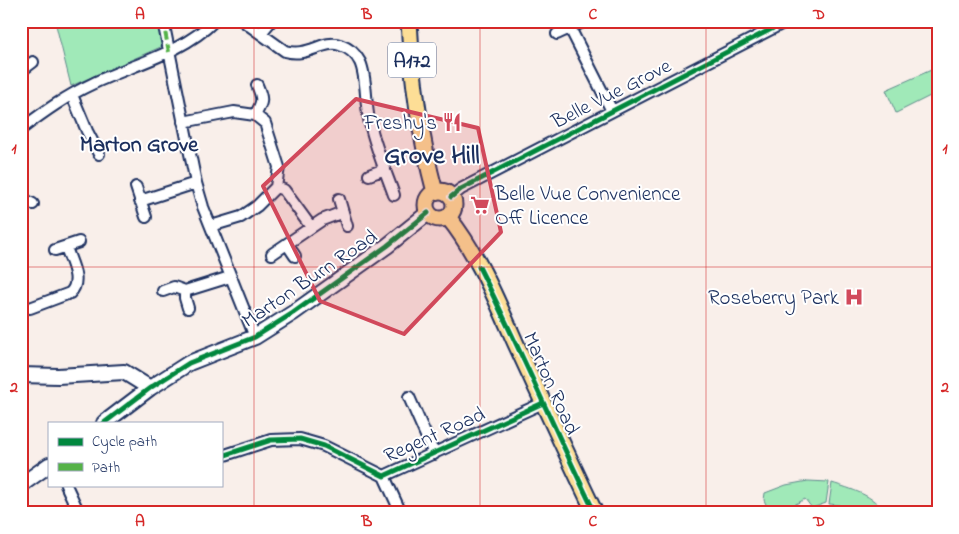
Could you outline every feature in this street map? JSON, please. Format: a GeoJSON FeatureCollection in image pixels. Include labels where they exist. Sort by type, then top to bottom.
{"type":"FeatureCollection","features":[{"type":"Feature","properties":{"kind":"main road","name":"A172"},"geometry":{"type":"LineString","coordinates":[[409,21],[416,99],[424,152],[435,192]]}},
{"type":"Feature","properties":{"kind":"main road"},"geometry":{"type":"LineString","coordinates":[[435,192],[444,192],[451,197],[454,205],[451,214],[440,220],[435,219],[426,210],[426,201],[435,192]]}},
{"type":"Feature","properties":{"kind":"main road","name":"Marton Road"},"geometry":{"type":"LineString","coordinates":[[448,217],[464,238],[488,284],[595,513]]}},
{"type":"Feature","properties":{"kind":"street"},"geometry":{"type":"LineString","coordinates":[[163,21],[196,183],[230,277],[255,337]]}},
{"type":"Feature","properties":{"kind":"street"},"geometry":{"type":"LineString","coordinates":[[23,125],[72,94],[92,84],[169,52],[204,32],[214,21]]}},
{"type":"Feature","properties":{"kind":"street"},"geometry":{"type":"LineString","coordinates":[[243,21],[285,51],[293,54],[303,53],[328,44],[338,44],[348,48],[355,54],[363,72],[369,120],[394,195]]}},
{"type":"Feature","properties":{"kind":"street"},"geometry":{"type":"LineString","coordinates":[[262,34],[271,21]]}},
{"type":"Feature","properties":{"kind":"street","name":"Belle Vue Grove"},"geometry":{"type":"LineString","coordinates":[[451,197],[461,189],[788,21]]}},
{"type":"Feature","properties":{"kind":"street"},"geometry":{"type":"LineString","coordinates":[[557,34],[581,22]]}},
{"type":"Feature","properties":{"kind":"street"},"geometry":{"type":"LineString","coordinates":[[570,28],[612,111]]}},
{"type":"Feature","properties":{"kind":"street"},"geometry":{"type":"LineString","coordinates":[[21,71],[32,62]]}},
{"type":"Feature","properties":{"kind":"street"},"geometry":{"type":"LineString","coordinates":[[255,115],[260,107],[262,98],[257,85]]}},
{"type":"Feature","properties":{"kind":"street"},"geometry":{"type":"LineString","coordinates":[[72,94],[87,131],[99,154]]}},
{"type":"Feature","properties":{"kind":"street"},"geometry":{"type":"LineString","coordinates":[[183,122],[234,112],[255,115],[265,123],[279,167],[276,187],[257,206],[241,217],[211,226]]}},
{"type":"Feature","properties":{"kind":"street"},"geometry":{"type":"LineString","coordinates":[[369,175],[385,170]]}},
{"type":"Feature","properties":{"kind":"street"},"geometry":{"type":"LineString","coordinates":[[140,201],[196,183]]}},
{"type":"Feature","properties":{"kind":"street"},"geometry":{"type":"LineString","coordinates":[[136,187],[146,217]]}},
{"type":"Feature","properties":{"kind":"street"},"geometry":{"type":"LineString","coordinates":[[276,187],[284,190],[311,227]]}},
{"type":"Feature","properties":{"kind":"street"},"geometry":{"type":"LineString","coordinates":[[21,198],[33,204]]}},
{"type":"Feature","properties":{"kind":"street"},"geometry":{"type":"LineString","coordinates":[[339,199],[347,226]]}},
{"type":"Feature","properties":{"kind":"street"},"geometry":{"type":"LineString","coordinates":[[272,254],[322,220],[343,212]]}},
{"type":"Feature","properties":{"kind":"street","name":"Marton Burn Road"},"geometry":{"type":"LineString","coordinates":[[105,422],[150,388],[189,362],[255,337],[293,314],[428,214]]}},
{"type":"Feature","properties":{"kind":"street"},"geometry":{"type":"LineString","coordinates":[[55,250],[79,242]]}},
{"type":"Feature","properties":{"kind":"street"},"geometry":{"type":"LineString","coordinates":[[287,244],[295,256]]}},
{"type":"Feature","properties":{"kind":"street"},"geometry":{"type":"LineString","coordinates":[[21,308],[30,308],[73,291],[76,280],[66,247]]}},
{"type":"Feature","properties":{"kind":"street"},"geometry":{"type":"LineString","coordinates":[[163,291],[174,287],[186,291],[230,277]]}},
{"type":"Feature","properties":{"kind":"street"},"geometry":{"type":"LineString","coordinates":[[186,291],[185,298],[188,308]]}},
{"type":"Feature","properties":{"kind":"street"},"geometry":{"type":"LineString","coordinates":[[21,375],[58,376],[124,372],[150,388]]}},
{"type":"Feature","properties":{"kind":"street"},"geometry":{"type":"LineString","coordinates":[[409,397],[434,454]]}},
{"type":"Feature","properties":{"kind":"street","name":"Regent Road"},"geometry":{"type":"LineString","coordinates":[[224,455],[271,440],[300,439],[324,446],[384,476],[544,403]]}},
{"type":"Feature","properties":{"kind":"street"},"geometry":{"type":"LineString","coordinates":[[21,486],[48,466]]}},
{"type":"Feature","properties":{"kind":"street"},"geometry":{"type":"LineString","coordinates":[[384,476],[401,513]]}},
{"type":"Feature","properties":{"kind":"street"},"geometry":{"type":"LineString","coordinates":[[66,486],[79,513]]}},
{"type":"Feature","properties":{"kind":"highlighted area"},"geometry":{"type":"Polygon","coordinates":[[[356,99],[478,128],[501,232],[404,334],[320,301],[263,186],[356,99]]]}},
{"type":"Feature","properties":{"kind":"green space"},"geometry":{"type":"Polygon","coordinates":[[[55,21],[158,21],[163,46],[71,86],[55,21]]]}},
{"type":"Feature","properties":{"kind":"green space"},"geometry":{"type":"Polygon","coordinates":[[[938,67],[938,92],[896,113],[886,90],[938,67]]]}},
{"type":"Feature","properties":{"kind":"green space"},"geometry":{"type":"Polygon","coordinates":[[[808,481],[829,482],[826,503],[812,508],[805,499],[779,513],[770,513],[764,500],[765,493],[786,485],[808,481]]]}},
{"type":"Feature","properties":{"kind":"green space"},"geometry":{"type":"Polygon","coordinates":[[[832,483],[868,497],[885,513],[844,513],[839,505],[829,504],[832,483]]]}},
{"type":"Feature","properties":{"kind":"marked path"},"geometry":{"type":"LineString","coordinates":[[163,21],[169,52]]}},
{"type":"Feature","properties":{"kind":"cycle path"},"geometry":{"type":"LineString","coordinates":[[451,197],[461,189],[787,21]]}},
{"type":"Feature","properties":{"kind":"cycle path"},"geometry":{"type":"LineString","coordinates":[[105,422],[150,388],[189,363],[255,337],[293,313],[387,246],[428,213]]}},
{"type":"Feature","properties":{"kind":"cycle path"},"geometry":{"type":"LineString","coordinates":[[479,267],[595,513]]}},
{"type":"Feature","properties":{"kind":"cycle path"},"geometry":{"type":"LineString","coordinates":[[225,455],[271,440],[300,439],[324,446],[384,476],[543,403]]}},
{"type":"Feature","properties":{"kind":"place","name":"Freshy's"},"geometry":{"type":"Point","coordinates":[452,122]}},
{"type":"Feature","properties":{"kind":"place","name":"Belle Vue Convenience Off Licence"},"geometry":{"type":"Point","coordinates":[480,205]}},
{"type":"Feature","properties":{"kind":"place","name":"Roseberry Park"},"geometry":{"type":"Point","coordinates":[854,297]}},
{"type":"Feature","properties":{"kind":"district","name":"Marton Grove"},"geometry":{"type":"Point","coordinates":[139,143]}},
{"type":"Feature","properties":{"kind":"district","name":"Grove Hill"},"geometry":{"type":"Point","coordinates":[432,154]}}]}
